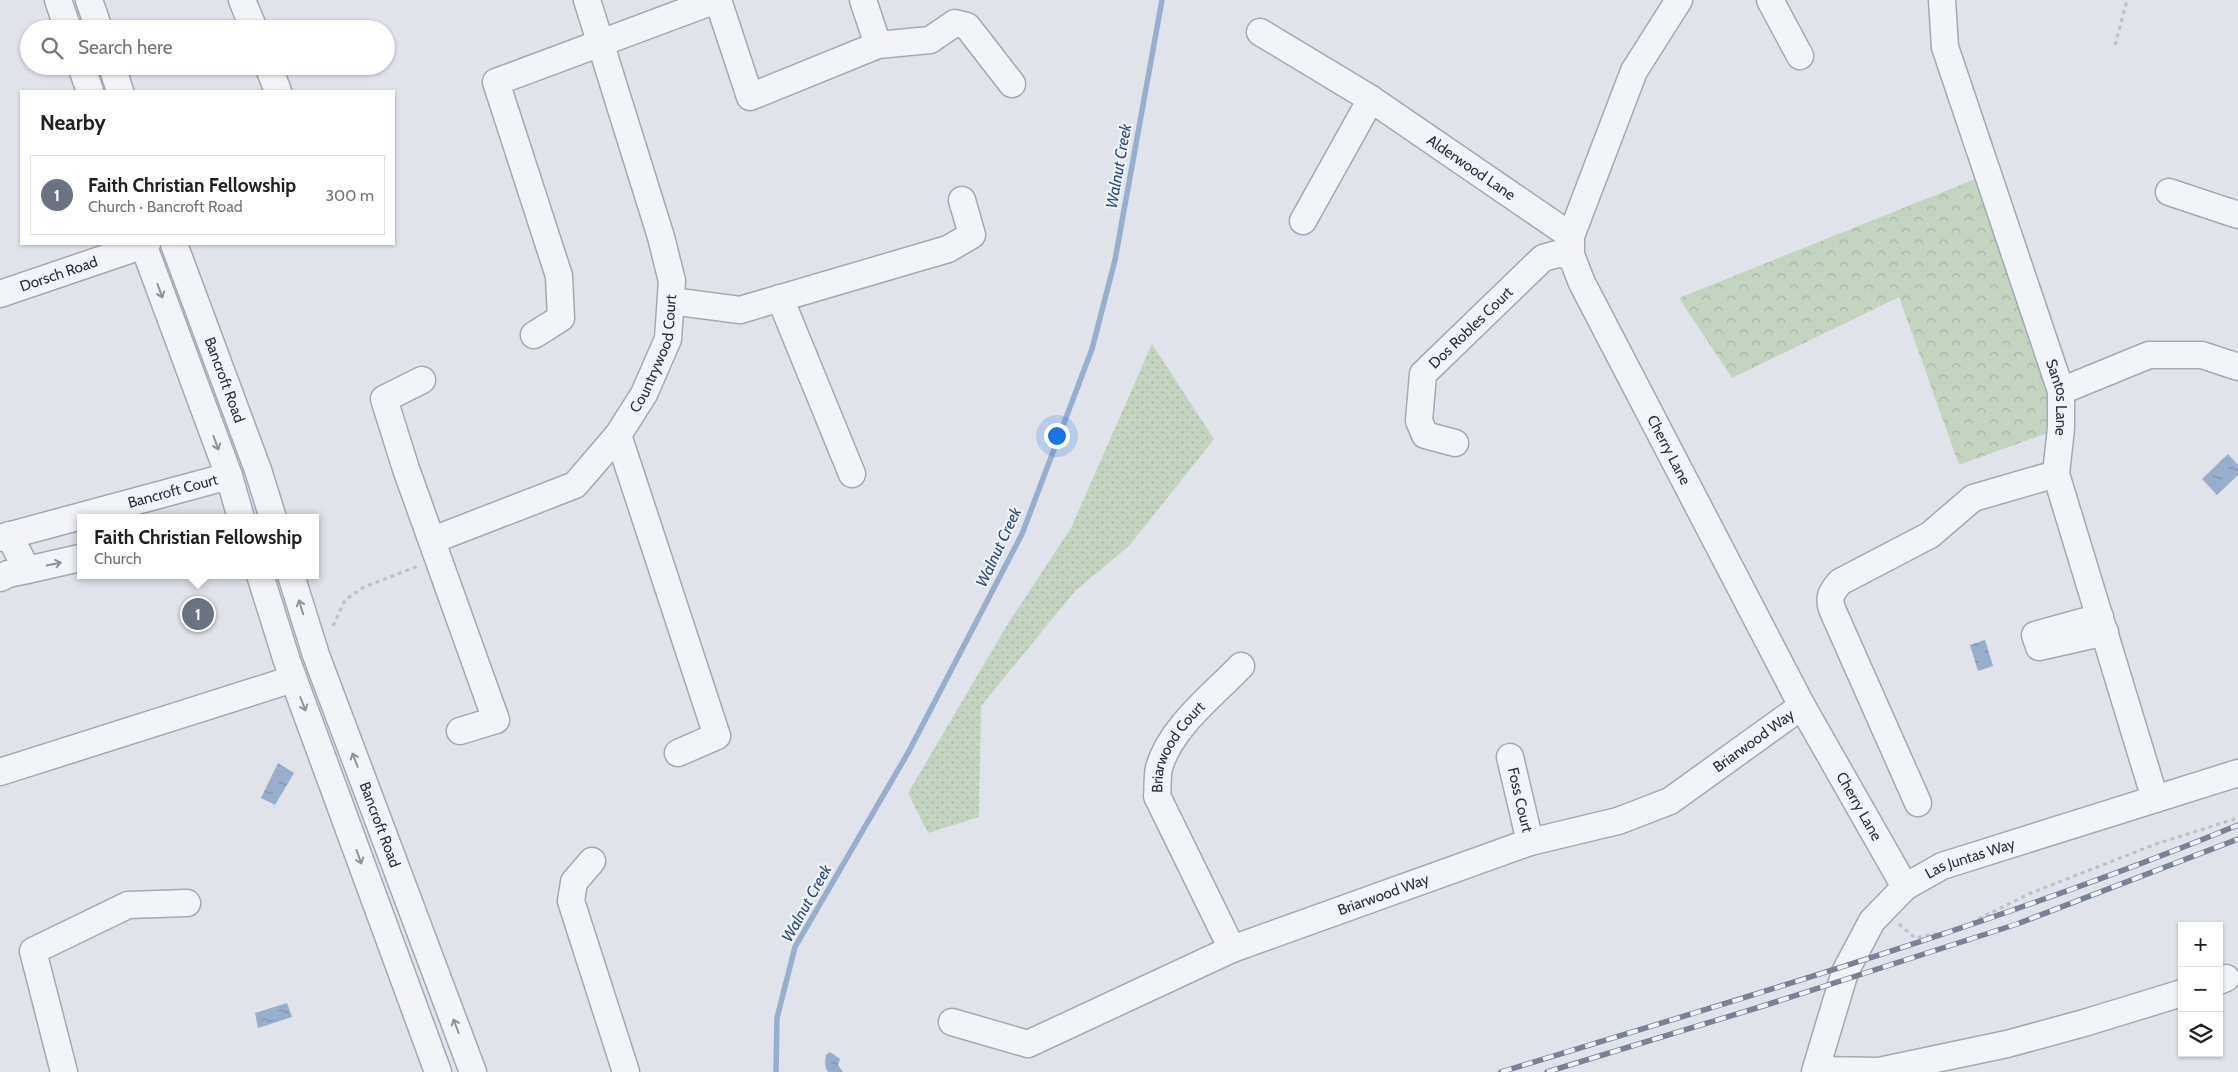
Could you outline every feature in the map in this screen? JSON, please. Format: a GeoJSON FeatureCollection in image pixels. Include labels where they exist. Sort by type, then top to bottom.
{"type":"FeatureCollection","features":[{"type":"Feature","properties":{"kind":"street"},"geometry":{"type":"LineString","coordinates":[[58,0],[65,20]]}},
{"type":"Feature","properties":{"kind":"street"},"geometry":{"type":"LineString","coordinates":[[89,0],[96,20]]}},
{"type":"Feature","properties":{"kind":"street"},"geometry":{"type":"LineString","coordinates":[[242,0],[250,20]]}},
{"type":"Feature","properties":{"kind":"street","name":"Countrywood Court"},"geometry":{"type":"LineString","coordinates":[[433,540],[575,485],[618,435],[644,394],[668,339],[672,281],[587,0]]}},
{"type":"Feature","properties":{"kind":"street"},"geometry":{"type":"LineString","coordinates":[[534,335],[561,318],[559,276],[496,82],[717,0],[750,97],[878,45],[930,40],[955,23],[967,26],[1012,84]]}},
{"type":"Feature","properties":{"kind":"street"},"geometry":{"type":"LineString","coordinates":[[863,0],[878,45]]}},
{"type":"Feature","properties":{"kind":"street"},"geometry":{"type":"LineString","coordinates":[[1571,245],[1634,70],[1679,0]]}},
{"type":"Feature","properties":{"kind":"street"},"geometry":{"type":"LineString","coordinates":[[1770,0],[1800,56]]}},
{"type":"Feature","properties":{"kind":"street","name":"Santos Lane"},"geometry":{"type":"LineString","coordinates":[[1942,0],[1945,47],[2061,391],[2061,428],[2056,474],[2155,800]]}},
{"type":"Feature","properties":{"kind":"street"},"geometry":{"type":"LineString","coordinates":[[1260,32],[1371,99],[1303,221]]}},
{"type":"Feature","properties":{"kind":"street"},"geometry":{"type":"LineString","coordinates":[[84,75],[90,90]]}},
{"type":"Feature","properties":{"kind":"street"},"geometry":{"type":"LineString","coordinates":[[115,75],[120,90]]}},
{"type":"Feature","properties":{"kind":"street"},"geometry":{"type":"LineString","coordinates":[[272,75],[278,90]]}},
{"type":"Feature","properties":{"kind":"street","name":"Alderwood Lane"},"geometry":{"type":"LineString","coordinates":[[1371,99],[1571,245]]}},
{"type":"Feature","properties":{"kind":"street"},"geometry":{"type":"LineString","coordinates":[[2169,192],[2238,215]]}},
{"type":"Feature","properties":{"kind":"street"},"geometry":{"type":"LineString","coordinates":[[671,301],[740,310],[948,249],[972,235],[962,200]]}},
{"type":"Feature","properties":{"kind":"street","name":"Dorsch Road"},"geometry":{"type":"LineString","coordinates":[[0,294],[141,245]]}},
{"type":"Feature","properties":{"kind":"street","name":"Bancroft Road"},"geometry":{"type":"LineString","coordinates":[[144,245],[228,476],[233,514]]}},
{"type":"Feature","properties":{"kind":"street","name":"Bancroft Road"},"geometry":{"type":"LineString","coordinates":[[174,245],[258,470],[272,514]]}},
{"type":"Feature","properties":{"kind":"street","name":"Dos Robles Court"},"geometry":{"type":"LineString","coordinates":[[1454,443],[1425,435],[1419,421],[1423,374],[1543,258],[1557,254],[1571,245]]}},
{"type":"Feature","properties":{"kind":"street","name":"Cherry Lane"},"geometry":{"type":"LineString","coordinates":[[1571,245],[1582,283],[1802,706],[1905,887]]}},
{"type":"Feature","properties":{"kind":"street"},"geometry":{"type":"LineString","coordinates":[[780,298],[852,474]]}},
{"type":"Feature","properties":{"kind":"street"},"geometry":{"type":"LineString","coordinates":[[2061,391],[2149,355],[2202,355],[2238,367]]}},
{"type":"Feature","properties":{"kind":"street"},"geometry":{"type":"LineString","coordinates":[[422,380],[384,399],[406,469],[496,720],[460,731]]}},
{"type":"Feature","properties":{"kind":"street"},"geometry":{"type":"LineString","coordinates":[[618,435],[717,736],[678,753]]}},
{"type":"Feature","properties":{"kind":"street"},"geometry":{"type":"LineString","coordinates":[[1918,803],[1829,599],[1840,582],[1930,535],[1973,498],[2056,474]]}},
{"type":"Feature","properties":{"kind":"street","name":"Bancroft Court"},"geometry":{"type":"LineString","coordinates":[[86,514],[228,476]]}},
{"type":"Feature","properties":{"kind":"street","name":"Bancroft Court"},"geometry":{"type":"LineString","coordinates":[[4,536],[77,516]]}},
{"type":"Feature","properties":{"kind":"street"},"geometry":{"type":"LineString","coordinates":[[4,536],[27,570]]}},
{"type":"Feature","properties":{"kind":"street"},"geometry":{"type":"LineString","coordinates":[[0,578],[8,574],[77,559]]}},
{"type":"Feature","properties":{"kind":"street","name":"Bancroft Road"},"geometry":{"type":"LineString","coordinates":[[261,579],[294,679],[438,1072]]}},
{"type":"Feature","properties":{"kind":"street","name":"Bancroft Road"},"geometry":{"type":"LineString","coordinates":[[292,579],[316,655],[473,1072]]}},
{"type":"Feature","properties":{"kind":"street"},"geometry":{"type":"LineString","coordinates":[[2037,641],[2102,625]]}},
{"type":"Feature","properties":{"kind":"street","name":"Briarwood Court"},"geometry":{"type":"LineString","coordinates":[[1232,949],[1157,796],[1158,770],[1166,748],[1178,731],[1241,666]]}},
{"type":"Feature","properties":{"kind":"street"},"geometry":{"type":"LineString","coordinates":[[0,772],[294,679]]}},
{"type":"Feature","properties":{"kind":"street","name":"Briarwood Way"},"geometry":{"type":"LineString","coordinates":[[952,1022],[1028,1044],[1232,949],[1530,842],[1618,821],[1670,801],[1802,706]]}},
{"type":"Feature","properties":{"kind":"street","name":"Foss Court"},"geometry":{"type":"LineString","coordinates":[[1510,757],[1530,842]]}},
{"type":"Feature","properties":{"kind":"street","name":"Las Juntas Way"},"geometry":{"type":"LineString","coordinates":[[1815,1071],[1845,972],[1872,921],[1905,887],[1942,866],[2238,773]]}},
{"type":"Feature","properties":{"kind":"street"},"geometry":{"type":"LineString","coordinates":[[592,861],[574,882],[571,901],[626,1072]]}},
{"type":"Feature","properties":{"kind":"street"},"geometry":{"type":"LineString","coordinates":[[64,1072],[33,951],[128,905],[187,903]]}},
{"type":"Feature","properties":{"kind":"street"},"geometry":{"type":"LineString","coordinates":[[1815,1071],[1856,1072],[1888,1069],[2008,1044],[2084,1024],[2178,993]]}},
{"type":"Feature","properties":{"kind":"path"},"geometry":{"type":"LineString","coordinates":[[2115,45],[2127,0]]}},
{"type":"Feature","properties":{"kind":"path"},"geometry":{"type":"LineString","coordinates":[[333,626],[345,600],[364,587],[426,563],[433,540]]}},
{"type":"Feature","properties":{"kind":"path"},"geometry":{"type":"LineString","coordinates":[[1883,910],[1915,938],[1956,930],[2031,893],[2156,844],[2238,818]]}},
{"type":"Feature","properties":{"kind":"green space"},"geometry":{"type":"Polygon","coordinates":[[[1988,174],[2061,428],[1959,465],[1899,297],[1732,378],[1679,298],[1988,174]]]}},
{"type":"Feature","properties":{"kind":"green space"},"geometry":{"type":"Polygon","coordinates":[[[1152,344],[1214,439],[1129,546],[1075,591],[981,706],[979,817],[928,833],[908,793],[1009,622],[1071,528],[1152,344]]]}},
{"type":"Feature","properties":{"kind":"water"},"geometry":{"type":"Polygon","coordinates":[[[2228,454],[2238,465],[2238,475],[2217,495],[2202,479],[2228,454]]]}},
{"type":"Feature","properties":{"kind":"water"},"geometry":{"type":"Polygon","coordinates":[[[1985,640],[1993,666],[1978,671],[1970,645],[1985,640]]]}},
{"type":"Feature","properties":{"kind":"water"},"geometry":{"type":"Polygon","coordinates":[[[278,763],[294,773],[275,805],[261,798],[278,763]]]}},
{"type":"Feature","properties":{"kind":"water"},"geometry":{"type":"Polygon","coordinates":[[[287,1003],[292,1017],[258,1028],[255,1013],[287,1003]]]}},
{"type":"Feature","properties":{"kind":"water"},"geometry":{"type":"Polygon","coordinates":[[[830,1052],[840,1059],[838,1065],[843,1072],[828,1072],[825,1066],[825,1059],[826,1055],[830,1052]]]}},
{"type":"Feature","properties":{"kind":"waterway","name":"Walnut Creek"},"geometry":{"type":"LineString","coordinates":[[776,1072],[777,1018],[795,947],[909,751],[1022,534],[1092,349],[1115,260],[1162,0]]}},
{"type":"Feature","properties":{"kind":"railway"},"geometry":{"type":"LineString","coordinates":[[1501,1072],[1780,987],[1965,927],[2148,861],[2238,825]]}},
{"type":"Feature","properties":{"kind":"railway"},"geometry":{"type":"LineString","coordinates":[[1547,1072],[1763,1006],[2017,924],[2238,839]]}},
{"type":"Feature","properties":{"kind":"place","name":"Faith Christian Fellowship"},"geometry":{"type":"Point","coordinates":[198,614]}}]}
